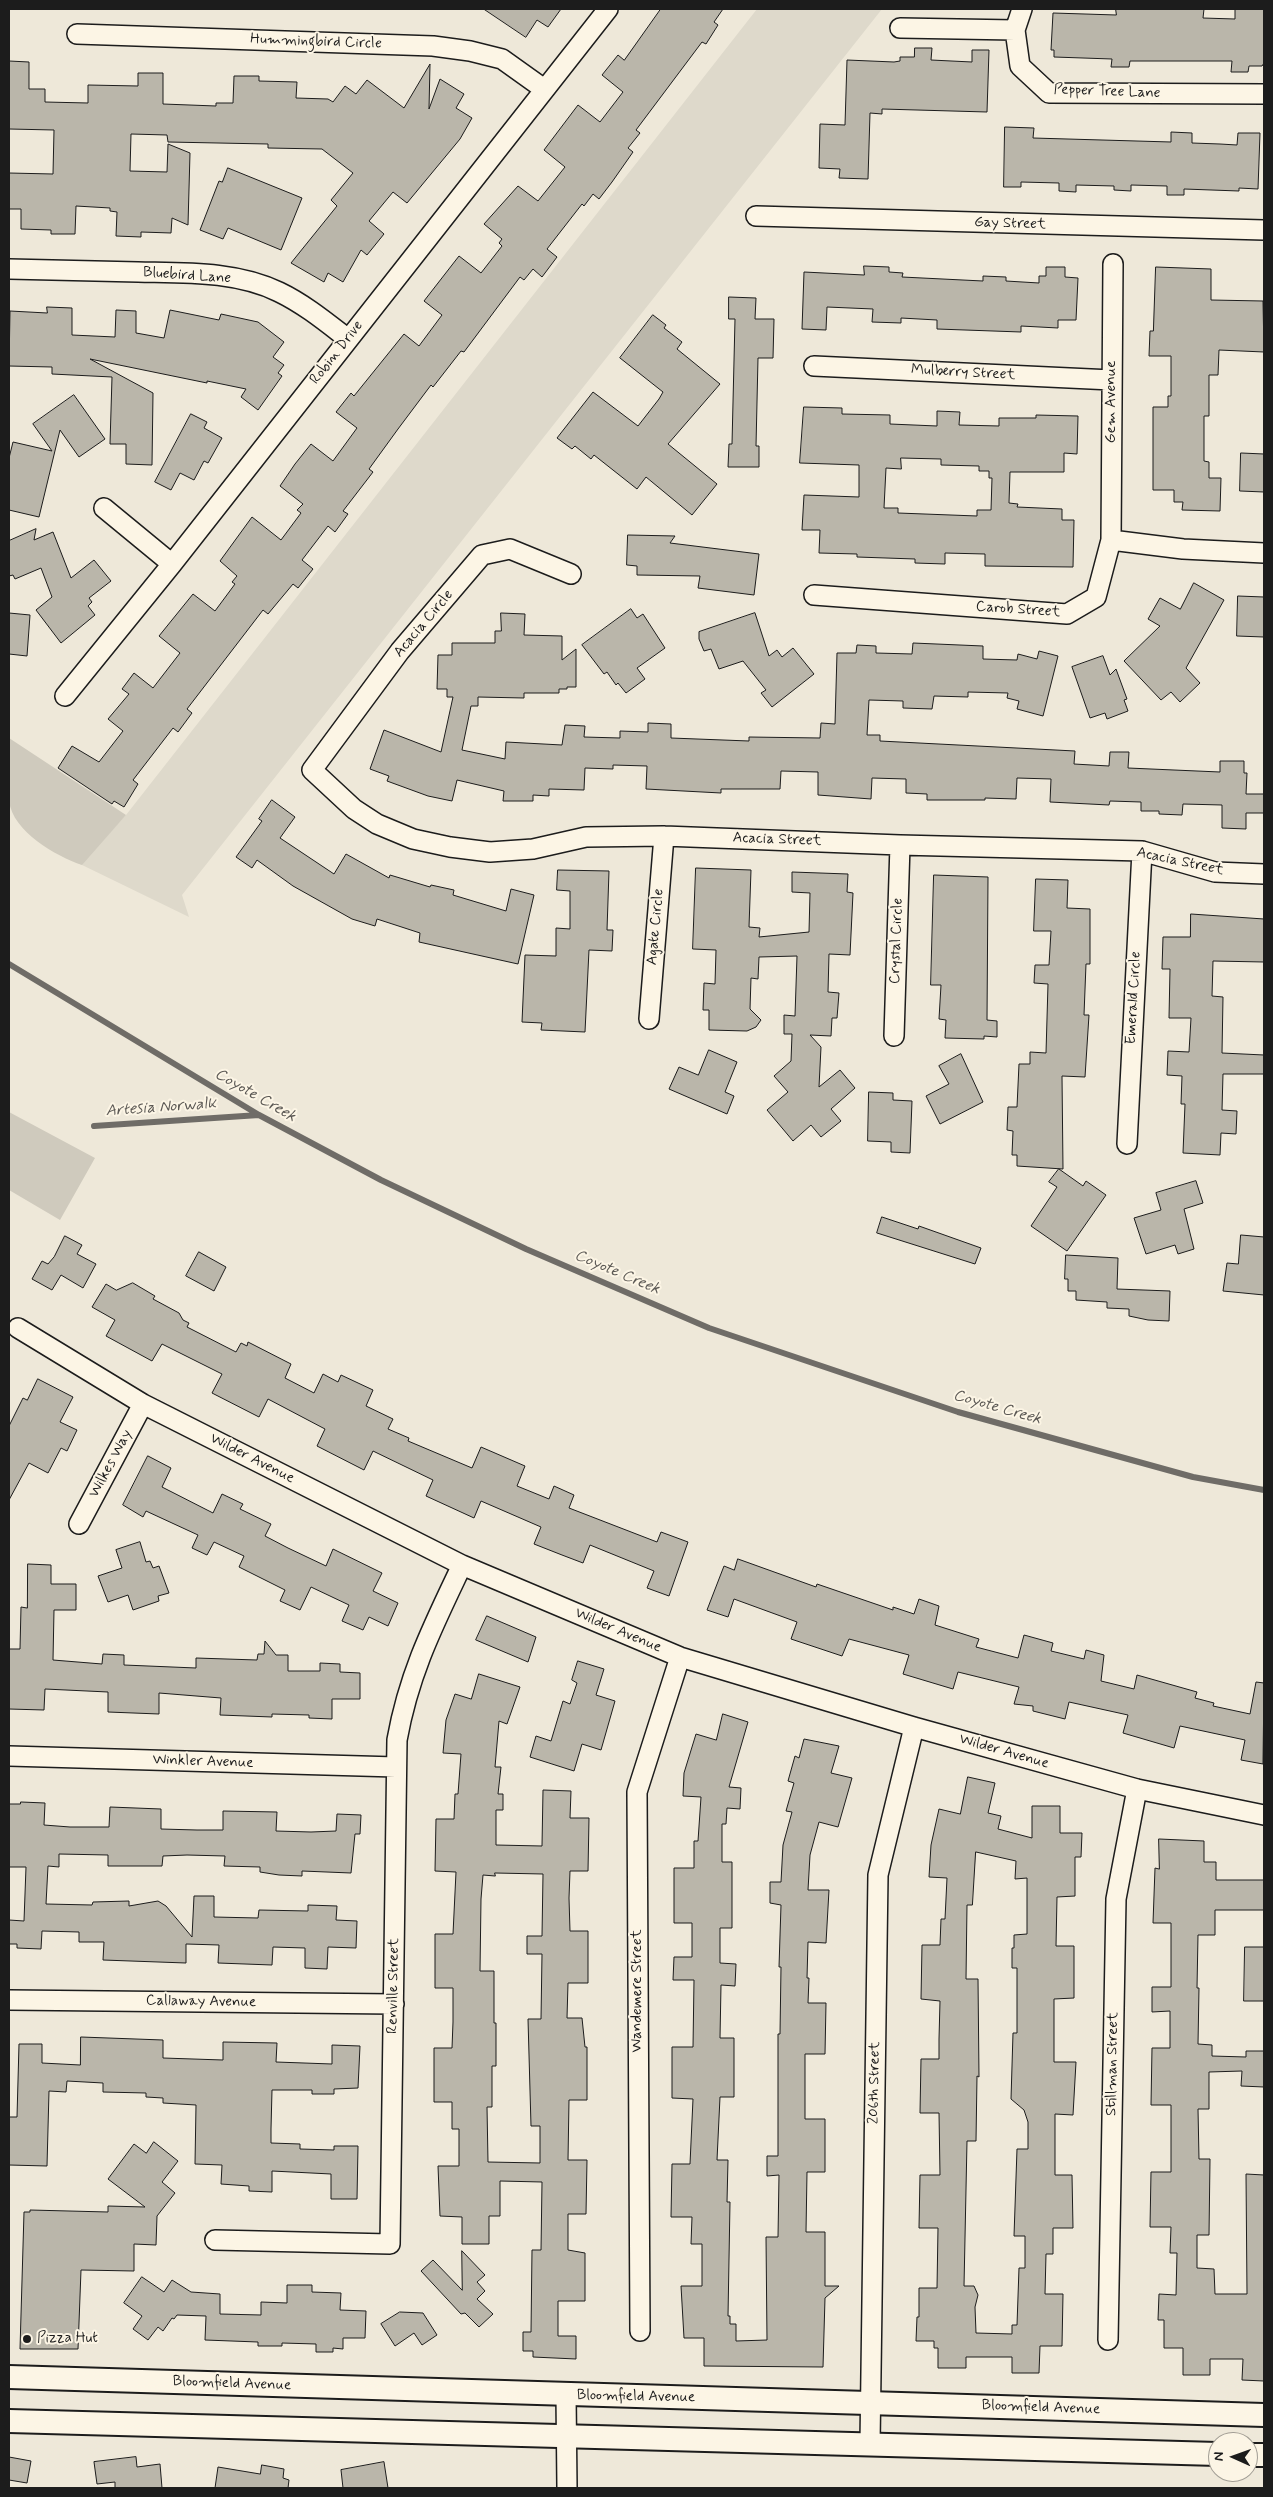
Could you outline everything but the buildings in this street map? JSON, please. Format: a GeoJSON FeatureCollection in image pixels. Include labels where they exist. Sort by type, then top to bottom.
{"type":"FeatureCollection","features":[{"type":"Feature","properties":{"kind":"street","name":"Robin Drive"},"geometry":{"type":"LineString","coordinates":[[65,696],[172,564],[608,9]]}},
{"type":"Feature","properties":{"kind":"street"},"geometry":{"type":"LineString","coordinates":[[900,28],[1015,30],[1022,9]]}},
{"type":"Feature","properties":{"kind":"street","name":"Pepper Tree Lane"},"geometry":{"type":"LineString","coordinates":[[1015,30],[1020,66],[1049,93],[1264,94]]}},
{"type":"Feature","properties":{"kind":"street","name":"Hummingbird Circle"},"geometry":{"type":"LineString","coordinates":[[77,34],[432,46],[470,50],[502,59],[544,89]]}},
{"type":"Feature","properties":{"kind":"street","name":"Gay Street"},"geometry":{"type":"LineString","coordinates":[[756,216],[1264,230]]}},
{"type":"Feature","properties":{"kind":"street","name":"Gem Avenue"},"geometry":{"type":"LineString","coordinates":[[1112,540],[1113,264]]}},
{"type":"Feature","properties":{"kind":"street","name":"Bluebird Lane"},"geometry":{"type":"LineString","coordinates":[[9,269],[194,273],[227,276],[278,291],[300,303],[348,339]]}},
{"type":"Feature","properties":{"kind":"street","name":"Mulberry Street"},"geometry":{"type":"LineString","coordinates":[[814,366],[1112,380]]}},
{"type":"Feature","properties":{"kind":"street"},"geometry":{"type":"LineString","coordinates":[[104,508],[172,564]]}},
{"type":"Feature","properties":{"kind":"street"},"geometry":{"type":"LineString","coordinates":[[1112,540],[1183,549],[1264,553]]}},
{"type":"Feature","properties":{"kind":"street","name":"Carob Street"},"geometry":{"type":"LineString","coordinates":[[814,595],[1067,614],[1096,597],[1112,540]]}},
{"type":"Feature","properties":{"kind":"street","name":"Acacia Circle"},"geometry":{"type":"LineString","coordinates":[[312,770],[400,651],[482,555],[510,549],[571,574]]}},
{"type":"Feature","properties":{"kind":"street","name":"Acacia Street"},"geometry":{"type":"LineString","coordinates":[[312,770],[354,809],[377,824],[413,839],[450,847],[490,852],[533,849],[586,837],[664,836],[900,845],[1142,851],[1215,872],[1264,874]]}},
{"type":"Feature","properties":{"kind":"street","name":"Agate Circle"},"geometry":{"type":"LineString","coordinates":[[649,1019],[664,836]]}},
{"type":"Feature","properties":{"kind":"street","name":"Crystal Circle"},"geometry":{"type":"LineString","coordinates":[[894,1036],[900,845]]}},
{"type":"Feature","properties":{"kind":"street","name":"Emerald Circle"},"geometry":{"type":"LineString","coordinates":[[1127,1144],[1142,851]]}},
{"type":"Feature","properties":{"kind":"street","name":"Wilder Avenue"},"geometry":{"type":"LineString","coordinates":[[18,1328],[143,1404],[462,1565],[680,1657],[914,1727],[1137,1789],[1264,1815]]}},
{"type":"Feature","properties":{"kind":"street","name":"Wilkes Way"},"geometry":{"type":"LineString","coordinates":[[79,1524],[143,1404]]}},
{"type":"Feature","properties":{"kind":"street","name":"Renville Street"},"geometry":{"type":"LineString","coordinates":[[215,2240],[390,2244],[397,1740],[410,1683],[419,1657],[462,1565]]}},
{"type":"Feature","properties":{"kind":"street","name":"Wandemere Street"},"geometry":{"type":"LineString","coordinates":[[640,2331],[637,1792],[680,1657]]}},
{"type":"Feature","properties":{"kind":"street","name":"206th Street"},"geometry":{"type":"LineString","coordinates":[[870,2444],[878,1875],[914,1727]]}},
{"type":"Feature","properties":{"kind":"street","name":"Winkler Avenue"},"geometry":{"type":"LineString","coordinates":[[9,1756],[396,1768]]}},
{"type":"Feature","properties":{"kind":"street","name":"Stillman Street"},"geometry":{"type":"LineString","coordinates":[[1108,2340],[1116,1899],[1137,1789]]}},
{"type":"Feature","properties":{"kind":"street","name":"Callaway Avenue"},"geometry":{"type":"LineString","coordinates":[[9,2000],[394,2004]]}},
{"type":"Feature","properties":{"kind":"street","name":"Bloomfield Avenue"},"geometry":{"type":"LineString","coordinates":[[9,2376],[566,2395],[870,2402],[1264,2415]]}},
{"type":"Feature","properties":{"kind":"street"},"geometry":{"type":"LineString","coordinates":[[566,2395],[566,2488]]}},
{"type":"Feature","properties":{"kind":"street"},"geometry":{"type":"LineString","coordinates":[[9,2421],[1208,2454]]}},
{"type":"Feature","properties":{"kind":"shaded area"},"geometry":{"type":"Polygon","coordinates":[[[757,9],[882,9],[182,895],[189,917],[80,864],[126,815],[757,9]]]}},
{"type":"Feature","properties":{"kind":"shaded area"},"geometry":{"type":"Polygon","coordinates":[[[9,738],[126,815],[82,865],[49,849],[37,841],[18,823],[9,801],[9,738]]]}},
{"type":"Feature","properties":{"kind":"shaded area"},"geometry":{"type":"Polygon","coordinates":[[[9,1112],[95,1158],[60,1220],[9,1190],[9,1112]]]}},
{"type":"Feature","properties":{"kind":"waterway","name":"Coyote Creek"},"geometry":{"type":"LineString","coordinates":[[9,964],[259,1115],[381,1180],[526,1249],[709,1328],[958,1412],[1193,1477],[1264,1490]]}},
{"type":"Feature","properties":{"kind":"waterway","name":"Artesia Norwalk"},"geometry":{"type":"LineString","coordinates":[[94,1126],[259,1115]]}},
{"type":"Feature","properties":{"kind":"place","name":"Pizza Hut"},"geometry":{"type":"Point","coordinates":[27,2339]}}]}
